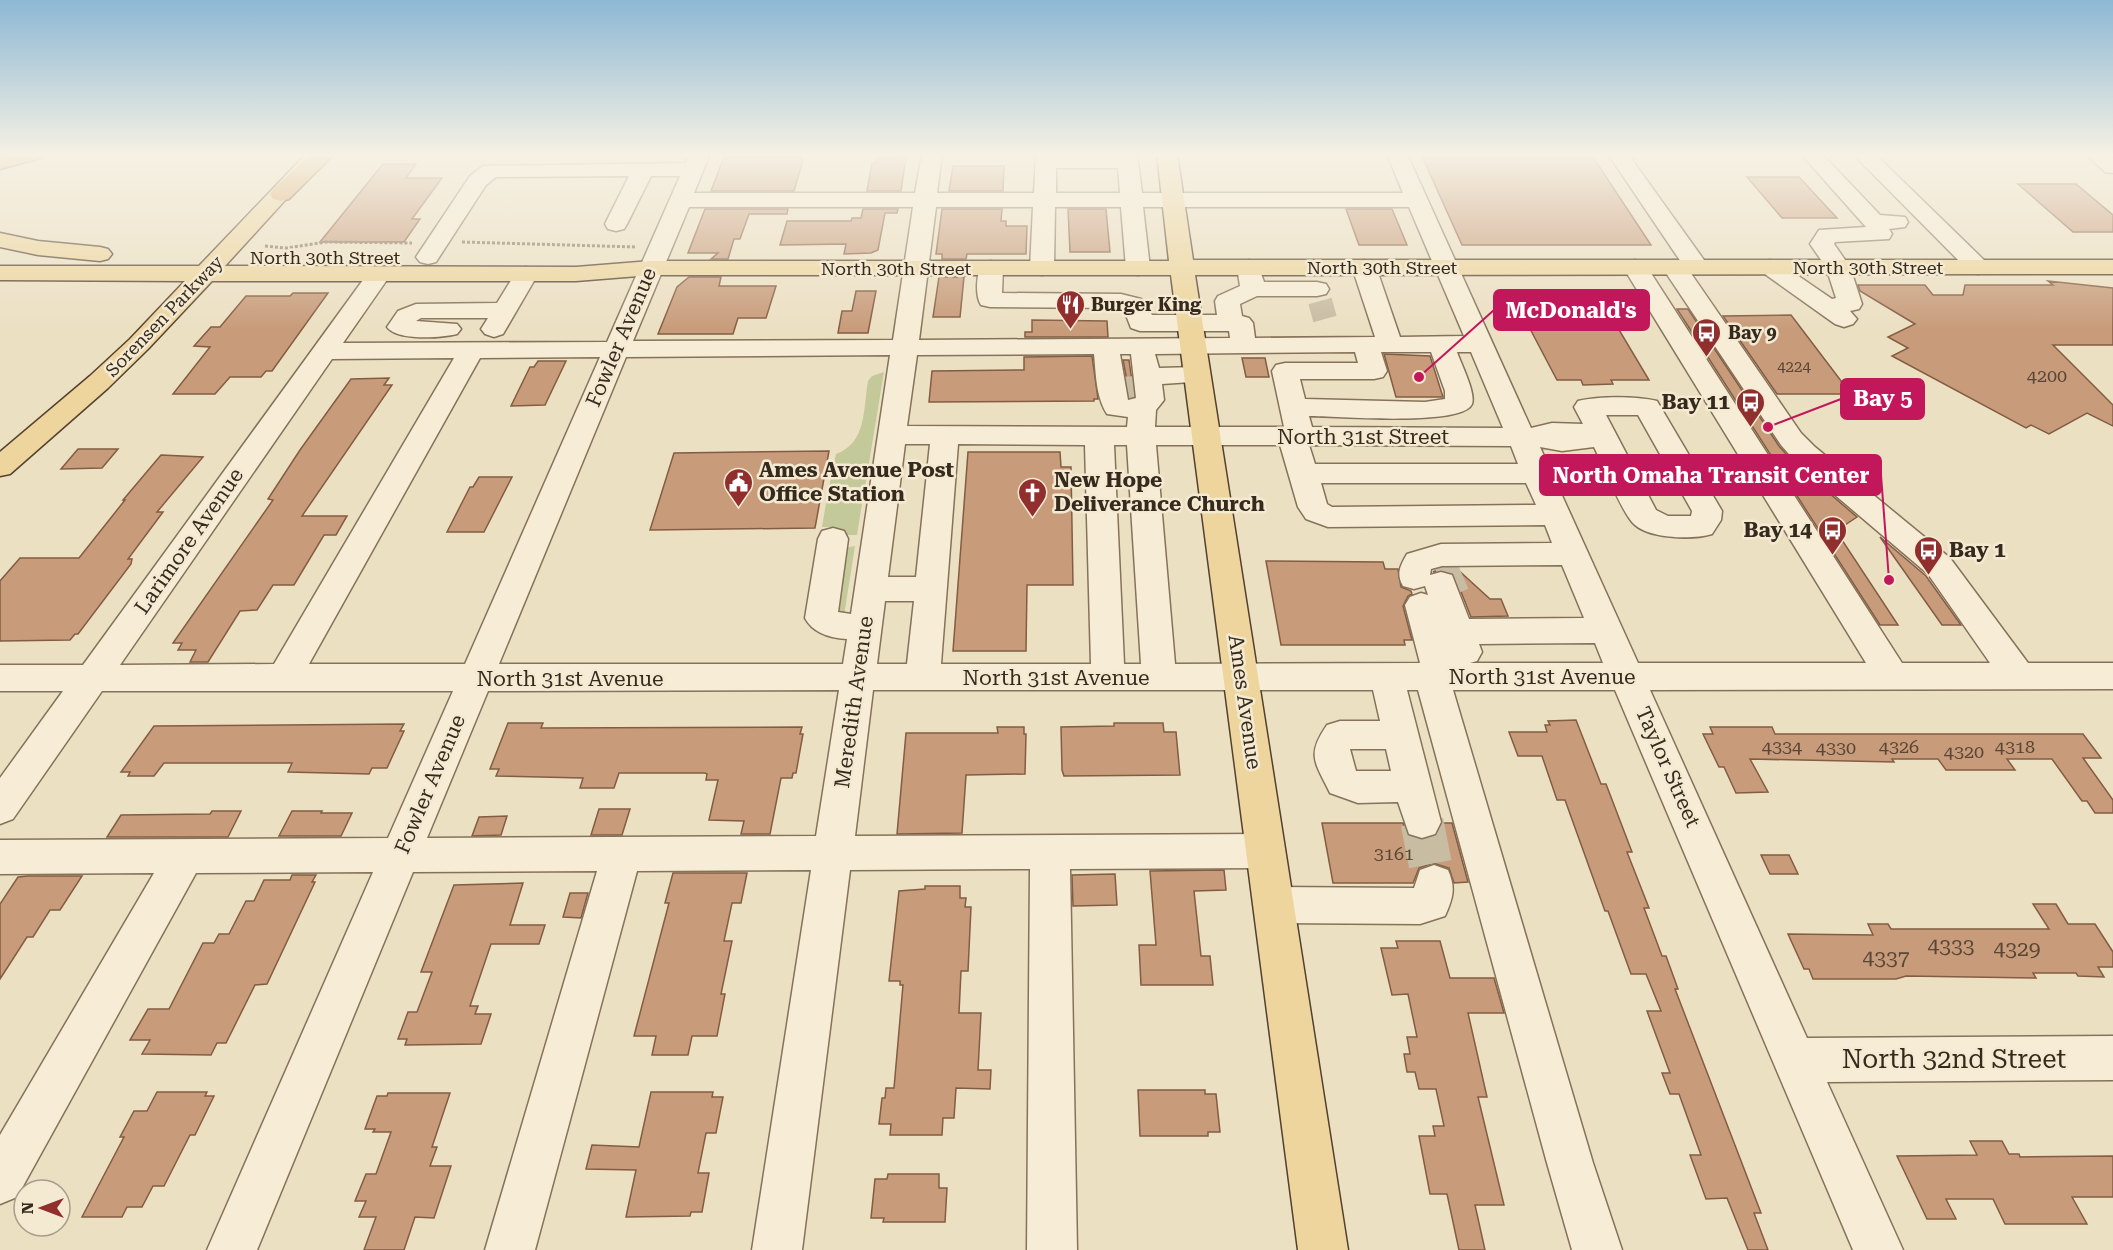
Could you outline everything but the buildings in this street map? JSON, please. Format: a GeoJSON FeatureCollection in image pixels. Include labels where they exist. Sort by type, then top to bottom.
{"type":"FeatureCollection","features":[{"type":"Feature","properties":{"kind":"main road","name":"Sorensen Parkway"},"geometry":{"type":"LineString","coordinates":[[0,467],[99,382],[249,212]]}},
{"type":"Feature","properties":{"kind":"main road","name":"Sorensen Parkway"},"geometry":{"type":"LineString","coordinates":[[0,437],[200,265],[249,212]]}},
{"type":"Feature","properties":{"kind":"main road","name":"Ames Avenue"},"geometry":{"type":"LineString","coordinates":[[1175,212],[1323,1250]]}},
{"type":"Feature","properties":{"kind":"main road","name":"North 30th Street"},"geometry":{"type":"LineString","coordinates":[[0,240],[38,248],[200,265],[379,274],[576,274],[651,268],[1182,268],[1251,278]]}},
{"type":"Feature","properties":{"kind":"main road","name":"North 30th Street"},"geometry":{"type":"LineString","coordinates":[[0,273],[428,257],[553,258],[612,262],[651,268]]}},
{"type":"Feature","properties":{"kind":"main road","name":"North 30th Street"},"geometry":{"type":"LineString","coordinates":[[1322,310],[1364,267],[2113,267]]}},
{"type":"Feature","properties":{"kind":"street"},"geometry":{"type":"LineString","coordinates":[[428,257],[457,212]]}},
{"type":"Feature","properties":{"kind":"street"},"geometry":{"type":"LineString","coordinates":[[616,224],[622,212]]}},
{"type":"Feature","properties":{"kind":"street","name":"Fowler Avenue"},"geometry":{"type":"LineString","coordinates":[[232,1250],[474,679],[676,212]]}},
{"type":"Feature","properties":{"kind":"street","name":"Meredith Avenue"},"geometry":{"type":"LineString","coordinates":[[777,1250],[924,212]]}},
{"type":"Feature","properties":{"kind":"street"},"geometry":{"type":"LineString","coordinates":[[1042,268],[1044,212]]}},
{"type":"Feature","properties":{"kind":"street"},"geometry":{"type":"LineString","coordinates":[[1133,212],[1138,268]]}},
{"type":"Feature","properties":{"kind":"street","name":"Taylor Street"},"geometry":{"type":"LineString","coordinates":[[1422,212],[1480,344],[1529,437],[1537,473],[1575,562],[1878,1250]]}},
{"type":"Feature","properties":{"kind":"street"},"geometry":{"type":"LineString","coordinates":[[1653,212],[1791,439],[1818,465],[1939,566],[2019,676]]}},
{"type":"Feature","properties":{"kind":"street"},"geometry":{"type":"LineString","coordinates":[[1826,307],[1850,304],[1838,267],[1822,244],[1827,235],[1881,234],[1865,212]]}},
{"type":"Feature","properties":{"kind":"street"},"geometry":{"type":"LineString","coordinates":[[1923,212],[1978,267]]}},
{"type":"Feature","properties":{"kind":"street"},"geometry":{"type":"LineString","coordinates":[[1874,222],[1933,222]]}},
{"type":"Feature","properties":{"kind":"street"},"geometry":{"type":"LineString","coordinates":[[1364,267],[1378,345],[1374,371],[1285,371],[1293,407],[1302,474],[1313,507],[1321,514],[1333,518],[1555,515]]}},
{"type":"Feature","properties":{"kind":"street"},"geometry":{"type":"LineString","coordinates":[[1635,267],[1893,676]]}},
{"type":"Feature","properties":{"kind":"street"},"geometry":{"type":"LineString","coordinates":[[1770,267],[1844,319],[1865,320]]}},
{"type":"Feature","properties":{"kind":"street"},"geometry":{"type":"LineString","coordinates":[[991,268],[990,300],[1121,302],[1132,304],[1139,315],[1127,384],[1108,678]]}},
{"type":"Feature","properties":{"kind":"street","name":"Larimore Avenue"},"geometry":{"type":"LineString","coordinates":[[0,808],[379,274]]}},
{"type":"Feature","properties":{"kind":"street"},"geometry":{"type":"LineString","coordinates":[[500,320],[526,274]]}},
{"type":"Feature","properties":{"kind":"street"},"geometry":{"type":"LineString","coordinates":[[1239,335],[1227,301],[1251,278],[1322,310],[1378,345],[1480,344]]}},
{"type":"Feature","properties":{"kind":"street"},"geometry":{"type":"LineString","coordinates":[[892,435],[945,435],[1127,384],[1193,348],[1322,310]]}},
{"type":"Feature","properties":{"kind":"street"},"geometry":{"type":"LineString","coordinates":[[405,329],[500,320],[620,340]]}},
{"type":"Feature","properties":{"kind":"street"},"geometry":{"type":"LineString","coordinates":[[324,351],[471,351],[620,340],[904,349],[1127,384],[1193,348]]}},
{"type":"Feature","properties":{"kind":"street"},"geometry":{"type":"LineString","coordinates":[[1293,407],[1338,406],[1366,398],[1386,400],[1408,410],[1454,407],[1459,403],[1458,391],[1441,345]]}},
{"type":"Feature","properties":{"kind":"street"},"geometry":{"type":"LineString","coordinates":[[284,678],[471,351]]}},
{"type":"Feature","properties":{"kind":"street"},"geometry":{"type":"LineString","coordinates":[[1127,384],[1160,678]]}},
{"type":"Feature","properties":{"kind":"street","name":"North 31st Street"},"geometry":{"type":"LineString","coordinates":[[1127,384],[1205,436],[1529,437],[1557,441],[1582,441],[1603,436]]}},
{"type":"Feature","properties":{"kind":"street"},"geometry":{"type":"LineString","coordinates":[[1588,407],[1647,407],[1707,511],[1706,520],[1701,527],[1664,526],[1644,517],[1603,436],[1588,407]]}},
{"type":"Feature","properties":{"kind":"street"},"geometry":{"type":"LineString","coordinates":[[922,678],[945,435]]}},
{"type":"Feature","properties":{"kind":"street"},"geometry":{"type":"LineString","coordinates":[[1488,473],[1508,493],[1505,516]]}},
{"type":"Feature","properties":{"kind":"street"},"geometry":{"type":"LineString","coordinates":[[1302,474],[1537,473]]}},
{"type":"Feature","properties":{"kind":"street"},"geometry":{"type":"LineString","coordinates":[[833,539],[821,618],[836,626],[865,627]]}},
{"type":"Feature","properties":{"kind":"street"},"geometry":{"type":"LineString","coordinates":[[1575,562],[1441,555],[1418,562],[1415,567],[1439,601],[1449,677],[1570,1163],[1598,1250]]}},
{"type":"Feature","properties":{"kind":"street"},"geometry":{"type":"LineString","coordinates":[[1439,601],[1575,562]]}},
{"type":"Feature","properties":{"kind":"street"},"geometry":{"type":"LineString","coordinates":[[871,589],[931,589]]}},
{"type":"Feature","properties":{"kind":"street"},"geometry":{"type":"LineString","coordinates":[[1439,601],[1605,630]]}},
{"type":"Feature","properties":{"kind":"street","name":"North 31st Avenue"},"geometry":{"type":"LineString","coordinates":[[0,678],[2113,676]]}},
{"type":"Feature","properties":{"kind":"street"},"geometry":{"type":"LineString","coordinates":[[1387,677],[1422,822]]}},
{"type":"Feature","properties":{"kind":"street"},"geometry":{"type":"LineString","coordinates":[[1400,735],[1340,735],[1332,747],[1335,766],[1343,782],[1358,787],[1413,786]]}},
{"type":"Feature","properties":{"kind":"street"},"geometry":{"type":"LineString","coordinates":[[0,857],[1266,851]]}},
{"type":"Feature","properties":{"kind":"street"},"geometry":{"type":"LineString","coordinates":[[1050,853],[1052,1250]]}},
{"type":"Feature","properties":{"kind":"street"},"geometry":{"type":"LineString","coordinates":[[510,1250],[622,854]]}},
{"type":"Feature","properties":{"kind":"street"},"geometry":{"type":"LineString","coordinates":[[0,1180],[186,856]]}},
{"type":"Feature","properties":{"kind":"street"},"geometry":{"type":"LineString","coordinates":[[1275,905],[1420,906],[1431,903],[1434,883]]}},
{"type":"Feature","properties":{"kind":"street","name":"North 32nd Street"},"geometry":{"type":"LineString","coordinates":[[1796,1060],[2113,1058]]}},
{"type":"Feature","properties":{"kind":"green space"},"geometry":{"type":"Polygon","coordinates":[[[884,372],[865,487],[829,487],[836,454],[853,442],[862,424],[868,381],[872,376],[884,372]]]}},
{"type":"Feature","properties":{"kind":"green space"},"geometry":{"type":"Polygon","coordinates":[[[828,491],[840,491],[839,500],[846,500],[847,491],[864,491],[857,535],[834,535],[836,527],[822,527],[828,491]]]}},
{"type":"Feature","properties":{"kind":"green space"},"geometry":{"type":"Polygon","coordinates":[[[855,546],[844,616],[836,621],[845,548],[855,546]]]}},
{"type":"Feature","properties":{"kind":"tunnel"},"geometry":{"type":"LineString","coordinates":[[1320,301],[1325,319]]}},
{"type":"Feature","properties":{"kind":"tunnel"},"geometry":{"type":"LineString","coordinates":[[1119,389],[1138,388]]}},
{"type":"Feature","properties":{"kind":"tunnel"},"geometry":{"type":"LineString","coordinates":[[1441,583],[1462,574]]}},
{"type":"Feature","properties":{"kind":"tunnel"},"geometry":{"type":"LineString","coordinates":[[1422,822],[1434,883]]}},
{"type":"Feature","properties":{"kind":"place","name":"Burger King"},"geometry":{"type":"Point","coordinates":[1070,330]}},
{"type":"Feature","properties":{"kind":"place","name":"Bay 9"},"geometry":{"type":"Point","coordinates":[1707,358]}},
{"type":"Feature","properties":{"kind":"place","name":"McDonald's"},"geometry":{"type":"Point","coordinates":[1419,377]}},
{"type":"Feature","properties":{"kind":"place","name":"Bay 5"},"geometry":{"type":"Point","coordinates":[1768,427]}},
{"type":"Feature","properties":{"kind":"place","name":"Bay 11"},"geometry":{"type":"Point","coordinates":[1751,428]}},
{"type":"Feature","properties":{"kind":"place","name":"Ames Avenue Post Office Station"},"geometry":{"type":"Point","coordinates":[738,508]}},
{"type":"Feature","properties":{"kind":"place","name":"New Hope Deliverance Church"},"geometry":{"type":"Point","coordinates":[1033,518]}},
{"type":"Feature","properties":{"kind":"place","name":"Bay 14"},"geometry":{"type":"Point","coordinates":[1833,556]}},
{"type":"Feature","properties":{"kind":"place","name":"Bay 1"},"geometry":{"type":"Point","coordinates":[1928,576]}},
{"type":"Feature","properties":{"kind":"place","name":"North Omaha Transit Center"},"geometry":{"type":"Point","coordinates":[1889,580]}}]}
